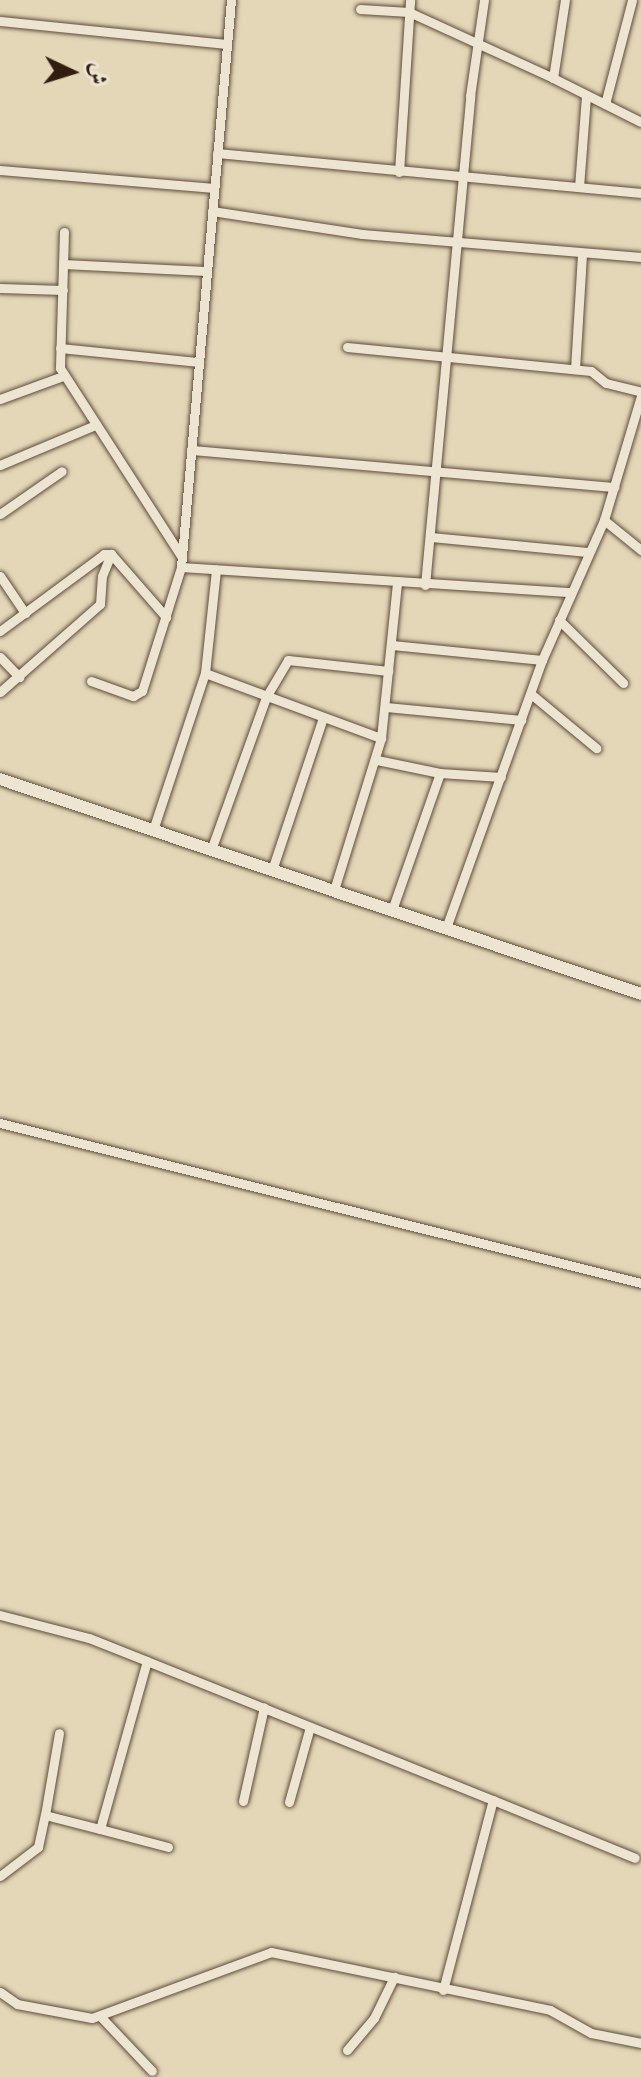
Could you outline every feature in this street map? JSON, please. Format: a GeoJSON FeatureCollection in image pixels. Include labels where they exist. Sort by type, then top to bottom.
{"type":"FeatureCollection","features":[{"type":"Feature","properties":{"kind":"street"},"geometry":{"type":"LineString","coordinates":[[91,681],[139,695],[181,562],[231,0]]}},
{"type":"Feature","properties":{"kind":"street"},"geometry":{"type":"LineString","coordinates":[[399,172],[410,0]]}},
{"type":"Feature","properties":{"kind":"street"},"geometry":{"type":"LineString","coordinates":[[425,585],[438,471],[462,178],[484,0]]}},
{"type":"Feature","properties":{"kind":"street"},"geometry":{"type":"LineString","coordinates":[[553,78],[565,0]]}},
{"type":"Feature","properties":{"kind":"street"},"geometry":{"type":"LineString","coordinates":[[605,104],[632,0]]}},
{"type":"Feature","properties":{"kind":"street"},"geometry":{"type":"LineString","coordinates":[[360,9],[409,12],[641,122]]}},
{"type":"Feature","properties":{"kind":"street"},"geometry":{"type":"LineString","coordinates":[[0,21],[227,44]]}},
{"type":"Feature","properties":{"kind":"street"},"geometry":{"type":"LineString","coordinates":[[579,187],[586,95]]}},
{"type":"Feature","properties":{"kind":"street"},"geometry":{"type":"LineString","coordinates":[[217,153],[641,193]]}},
{"type":"Feature","properties":{"kind":"street"},"geometry":{"type":"LineString","coordinates":[[0,170],[214,188]]}},
{"type":"Feature","properties":{"kind":"street"},"geometry":{"type":"LineString","coordinates":[[212,211],[456,243],[641,257]]}},
{"type":"Feature","properties":{"kind":"street"},"geometry":{"type":"LineString","coordinates":[[64,232],[60,348],[63,376],[181,562],[216,570],[571,592]]}},
{"type":"Feature","properties":{"kind":"street"},"geometry":{"type":"LineString","coordinates":[[575,369],[582,253]]}},
{"type":"Feature","properties":{"kind":"street"},"geometry":{"type":"LineString","coordinates":[[63,264],[206,271]]}},
{"type":"Feature","properties":{"kind":"street"},"geometry":{"type":"LineString","coordinates":[[0,288],[63,290]]}},
{"type":"Feature","properties":{"kind":"street"},"geometry":{"type":"LineString","coordinates":[[347,347],[575,369],[641,394],[604,520],[587,552],[542,660],[446,928]]}},
{"type":"Feature","properties":{"kind":"street"},"geometry":{"type":"LineString","coordinates":[[60,348],[199,362]]}},
{"type":"Feature","properties":{"kind":"street"},"geometry":{"type":"LineString","coordinates":[[0,399],[63,376]]}},
{"type":"Feature","properties":{"kind":"street"},"geometry":{"type":"LineString","coordinates":[[0,465],[95,425]]}},
{"type":"Feature","properties":{"kind":"street"},"geometry":{"type":"LineString","coordinates":[[191,450],[614,487]]}},
{"type":"Feature","properties":{"kind":"street"},"geometry":{"type":"LineString","coordinates":[[0,514],[62,471]]}},
{"type":"Feature","properties":{"kind":"street"},"geometry":{"type":"LineString","coordinates":[[604,520],[641,550]]}},
{"type":"Feature","properties":{"kind":"street"},"geometry":{"type":"LineString","coordinates":[[431,537],[587,552]]}},
{"type":"Feature","properties":{"kind":"street"},"geometry":{"type":"LineString","coordinates":[[0,631],[104,554],[111,554],[166,617]]}},
{"type":"Feature","properties":{"kind":"street"},"geometry":{"type":"LineString","coordinates":[[0,692],[100,604],[102,576],[111,554]]}},
{"type":"Feature","properties":{"kind":"street"},"geometry":{"type":"LineString","coordinates":[[153,830],[205,673],[216,570]]}},
{"type":"Feature","properties":{"kind":"street"},"geometry":{"type":"LineString","coordinates":[[0,576],[25,613]]}},
{"type":"Feature","properties":{"kind":"street"},"geometry":{"type":"LineString","coordinates":[[334,890],[377,760],[386,707],[397,583]]}},
{"type":"Feature","properties":{"kind":"street"},"geometry":{"type":"LineString","coordinates":[[559,620],[623,683]]}},
{"type":"Feature","properties":{"kind":"street"},"geometry":{"type":"LineString","coordinates":[[392,645],[542,660]]}},
{"type":"Feature","properties":{"kind":"street"},"geometry":{"type":"LineString","coordinates":[[0,657],[19,677]]}},
{"type":"Feature","properties":{"kind":"street"},"geometry":{"type":"LineString","coordinates":[[211,850],[266,697],[283,665],[295,658],[388,671]]}},
{"type":"Feature","properties":{"kind":"street"},"geometry":{"type":"LineString","coordinates":[[205,673],[381,738]]}},
{"type":"Feature","properties":{"kind":"street"},"geometry":{"type":"LineString","coordinates":[[531,694],[596,748]]}},
{"type":"Feature","properties":{"kind":"street"},"geometry":{"type":"LineString","coordinates":[[386,707],[521,720]]}},
{"type":"Feature","properties":{"kind":"street"},"geometry":{"type":"LineString","coordinates":[[272,870],[323,718]]}},
{"type":"Feature","properties":{"kind":"street"},"geometry":{"type":"LineString","coordinates":[[377,760],[440,773],[501,777]]}},
{"type":"Feature","properties":{"kind":"street"},"geometry":{"type":"LineString","coordinates":[[392,910],[440,773]]}},
{"type":"Feature","properties":{"kind":"street"},"geometry":{"type":"LineString","coordinates":[[0,779],[641,994]]}},
{"type":"Feature","properties":{"kind":"street"},"geometry":{"type":"LineString","coordinates":[[0,1123],[641,1283]]}},
{"type":"Feature","properties":{"kind":"street"},"geometry":{"type":"LineString","coordinates":[[0,1615],[89,1638],[635,1858]]}},
{"type":"Feature","properties":{"kind":"street"},"geometry":{"type":"LineString","coordinates":[[100,1829],[147,1661]]}},
{"type":"Feature","properties":{"kind":"street"},"geometry":{"type":"LineString","coordinates":[[243,1801],[264,1707]]}},
{"type":"Feature","properties":{"kind":"street"},"geometry":{"type":"LineString","coordinates":[[289,1802],[310,1727]]}},
{"type":"Feature","properties":{"kind":"street"},"geometry":{"type":"LineString","coordinates":[[0,1876],[38,1847],[59,1733]]}},
{"type":"Feature","properties":{"kind":"street"},"geometry":{"type":"LineString","coordinates":[[443,1990],[493,1800]]}},
{"type":"Feature","properties":{"kind":"street"},"geometry":{"type":"LineString","coordinates":[[45,1815],[168,1847]]}},
{"type":"Feature","properties":{"kind":"street"},"geometry":{"type":"LineString","coordinates":[[0,1992],[17,2004],[55,2014],[101,2017],[238,1967],[264,1951],[550,2010],[591,2033],[641,2043]]}},
{"type":"Feature","properties":{"kind":"street"},"geometry":{"type":"LineString","coordinates":[[347,2050],[374,2018],[394,1977]]}},
{"type":"Feature","properties":{"kind":"street"},"geometry":{"type":"LineString","coordinates":[[101,2017],[152,2071]]}}]}
